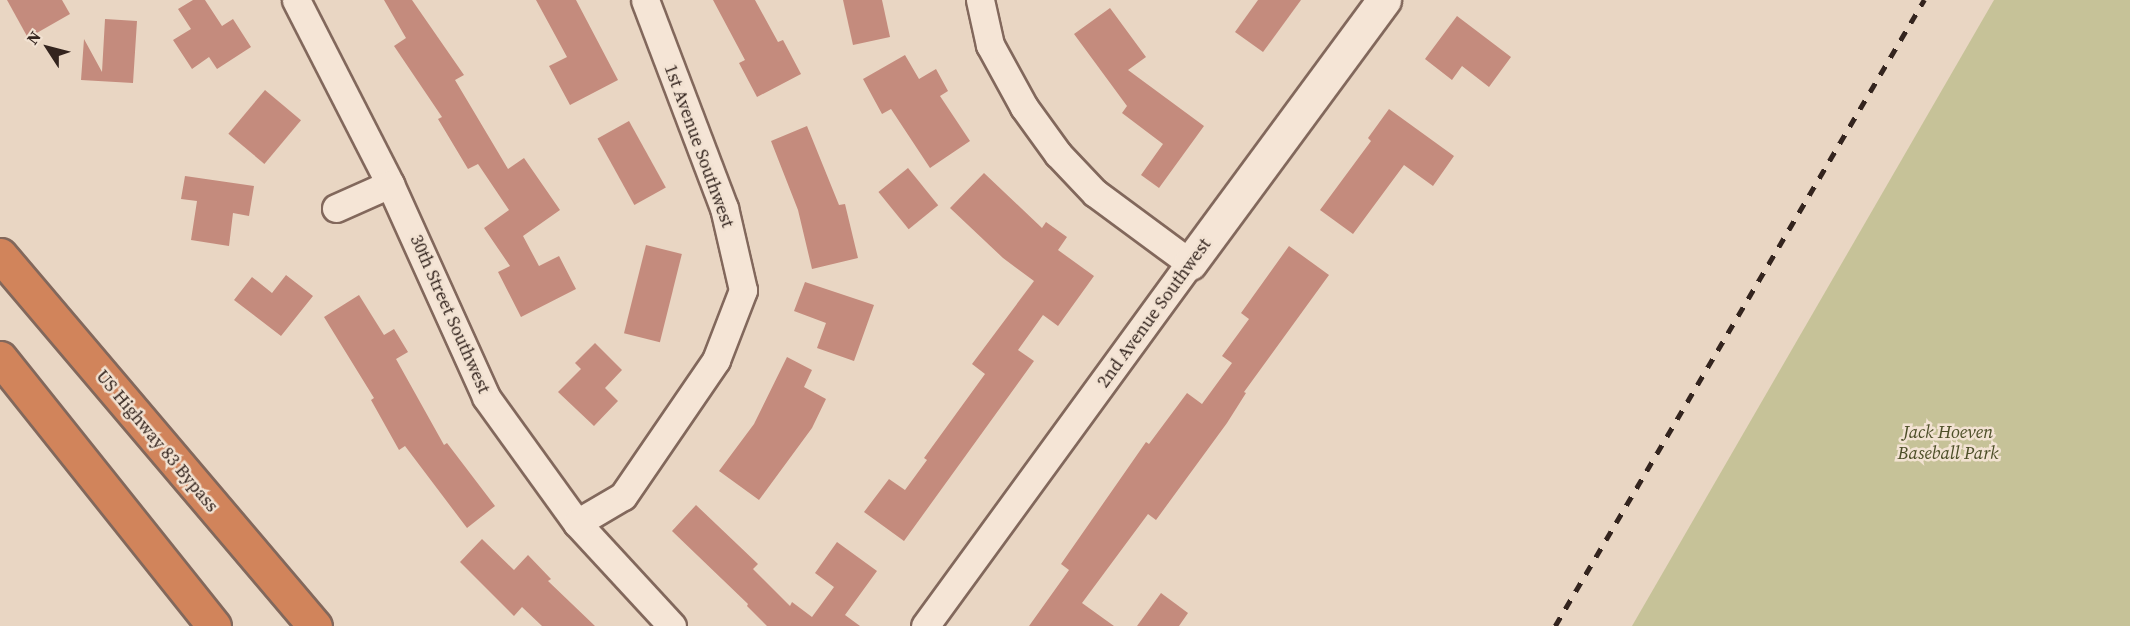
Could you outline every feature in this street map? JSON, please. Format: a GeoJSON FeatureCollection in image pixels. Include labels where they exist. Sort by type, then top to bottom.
{"type":"FeatureCollection","features":[{"type":"Feature","properties":{"kind":"highway","name":"US Highway 83 Bypass"},"geometry":{"type":"LineString","coordinates":[[0,255],[315,626]]}},
{"type":"Feature","properties":{"kind":"highway"},"geometry":{"type":"LineString","coordinates":[[0,358],[214,626]]}},
{"type":"Feature","properties":{"kind":"street","name":"30th Street Southwest"},"geometry":{"type":"LineString","coordinates":[[296,0],[390,184],[486,397],[577,523],[672,626]]}},
{"type":"Feature","properties":{"kind":"street","name":"1st Avenue Southwest"},"geometry":{"type":"LineString","coordinates":[[577,523],[623,496],[716,360],[744,290],[724,208],[645,0]]}},
{"type":"Feature","properties":{"kind":"street"},"geometry":{"type":"LineString","coordinates":[[980,0],[990,45],[1024,107],[1058,154],[1095,193],[1190,263]]}},
{"type":"Feature","properties":{"kind":"street","name":"2nd Avenue Southwest"},"geometry":{"type":"LineString","coordinates":[[925,626],[1384,0]]}},
{"type":"Feature","properties":{"kind":"street"},"geometry":{"type":"LineString","coordinates":[[336,208],[390,184]]}},
{"type":"Feature","properties":{"kind":"green space","name":"Jack Hoeven Baseball Park"},"geometry":{"type":"Polygon","coordinates":[[[1994,0],[2130,0],[2130,626],[1632,626],[1994,0]]]}},
{"type":"Feature","properties":{"kind":"building"},"geometry":{"type":"Polygon","coordinates":[[[7,0],[62,0],[70,14],[28,38],[7,0]]]}},
{"type":"Feature","properties":{"kind":"building"},"geometry":{"type":"Polygon","coordinates":[[[193,0],[205,0],[222,26],[233,19],[251,47],[217,69],[209,57],[192,69],[173,40],[191,29],[178,9],[193,0]]]}},
{"type":"Feature","properties":{"kind":"building"},"geometry":{"type":"Polygon","coordinates":[[[384,0],[412,0],[464,75],[455,80],[508,169],[524,158],[560,210],[523,236],[539,266],[559,256],[576,289],[521,317],[498,272],[510,266],[484,228],[509,210],[478,164],[468,169],[438,119],[442,117],[394,46],[406,38],[384,0]]]}},
{"type":"Feature","properties":{"kind":"building"},"geometry":{"type":"Polygon","coordinates":[[[536,0],[576,0],[618,80],[570,105],[549,66],[567,57],[536,0]]]}},
{"type":"Feature","properties":{"kind":"building"},"geometry":{"type":"Polygon","coordinates":[[[713,0],[755,0],[778,42],[783,40],[801,74],[757,97],[739,63],[745,60],[713,0]]]}},
{"type":"Feature","properties":{"kind":"building"},"geometry":{"type":"Polygon","coordinates":[[[843,0],[882,0],[890,37],[853,45],[843,0]]]}},
{"type":"Feature","properties":{"kind":"building"},"geometry":{"type":"Polygon","coordinates":[[[1258,0],[1301,0],[1263,52],[1235,32],[1258,0]]]}},
{"type":"Feature","properties":{"kind":"building"},"geometry":{"type":"Polygon","coordinates":[[[1110,8],[1146,57],[1128,70],[1204,126],[1159,188],[1141,175],[1163,144],[1122,113],[1127,106],[1074,34],[1110,8]]]}},
{"type":"Feature","properties":{"kind":"building"},"geometry":{"type":"Polygon","coordinates":[[[1457,16],[1511,57],[1489,87],[1462,66],[1452,80],[1425,59],[1457,16]]]}},
{"type":"Feature","properties":{"kind":"building"},"geometry":{"type":"Polygon","coordinates":[[[105,19],[137,21],[133,83],[81,80],[84,39],[102,72],[105,19]]]}},
{"type":"Feature","properties":{"kind":"building"},"geometry":{"type":"Polygon","coordinates":[[[905,55],[919,79],[936,69],[948,91],[940,96],[970,141],[930,168],[891,109],[882,114],[863,79],[905,55]]]}},
{"type":"Feature","properties":{"kind":"building"},"geometry":{"type":"Polygon","coordinates":[[[265,90],[301,120],[264,164],[228,134],[265,90]]]}},
{"type":"Feature","properties":{"kind":"building"},"geometry":{"type":"Polygon","coordinates":[[[1389,109],[1454,156],[1433,186],[1404,165],[1353,234],[1320,210],[1371,141],[1368,138],[1389,109]]]}},
{"type":"Feature","properties":{"kind":"building"},"geometry":{"type":"Polygon","coordinates":[[[629,121],[666,187],[634,205],[598,138],[629,121]]]}},
{"type":"Feature","properties":{"kind":"building"},"geometry":{"type":"Polygon","coordinates":[[[807,126],[839,205],[845,204],[858,258],[812,269],[798,210],[771,141],[807,126]]]}},
{"type":"Feature","properties":{"kind":"building"},"geometry":{"type":"Polygon","coordinates":[[[908,168],[938,205],[909,229],[878,192],[908,168]]]}},
{"type":"Feature","properties":{"kind":"building"},"geometry":{"type":"Polygon","coordinates":[[[984,173],[1042,228],[1046,222],[1067,237],[1058,250],[1094,276],[1058,326],[1043,315],[1018,350],[1034,361],[904,541],[864,512],[889,479],[905,490],[927,460],[924,458],[985,374],[972,364],[1034,281],[1003,258],[950,208],[984,173]]]}},
{"type":"Feature","properties":{"kind":"building"},"geometry":{"type":"Polygon","coordinates":[[[185,176],[254,186],[249,216],[233,213],[229,246],[191,240],[197,201],[181,199],[185,176]]]}},
{"type":"Feature","properties":{"kind":"building"},"geometry":{"type":"Polygon","coordinates":[[[646,245],[682,254],[660,342],[624,333],[646,245]]]}},
{"type":"Feature","properties":{"kind":"building"},"geometry":{"type":"Polygon","coordinates":[[[1289,246],[1329,275],[1244,392],[1246,393],[1227,423],[1156,520],[1148,514],[1082,603],[1114,626],[1029,626],[1069,570],[1061,564],[1146,442],[1149,444],[1187,393],[1202,404],[1232,363],[1222,356],[1249,319],[1241,313],[1289,246]]]}},
{"type":"Feature","properties":{"kind":"building"},"geometry":{"type":"Polygon","coordinates":[[[286,275],[313,296],[281,336],[234,300],[252,277],[272,293],[286,275]]]}},
{"type":"Feature","properties":{"kind":"building"},"geometry":{"type":"Polygon","coordinates":[[[805,282],[874,305],[854,361],[817,348],[826,323],[794,311],[805,282]]]}},
{"type":"Feature","properties":{"kind":"building"},"geometry":{"type":"Polygon","coordinates":[[[359,295],[384,335],[394,329],[408,352],[396,359],[444,445],[447,443],[495,506],[467,528],[405,446],[399,450],[371,400],[374,398],[324,317],[359,295]]]}},
{"type":"Feature","properties":{"kind":"building"},"geometry":{"type":"Polygon","coordinates":[[[595,343],[622,370],[605,388],[618,401],[594,426],[558,392],[581,369],[575,363],[595,343]]]}},
{"type":"Feature","properties":{"kind":"building"},"geometry":{"type":"Polygon","coordinates":[[[787,357],[812,370],[804,387],[826,399],[812,428],[759,500],[719,471],[754,424],[787,357]]]}},
{"type":"Feature","properties":{"kind":"building"},"geometry":{"type":"Polygon","coordinates":[[[696,505],[758,564],[753,569],[790,606],[792,602],[812,617],[834,587],[815,573],[837,542],[877,571],[845,615],[860,626],[767,626],[747,606],[748,604],[672,531],[696,505]]]}},
{"type":"Feature","properties":{"kind":"building"},"geometry":{"type":"Polygon","coordinates":[[[482,539],[514,570],[528,555],[551,579],[548,581],[595,626],[542,626],[522,607],[514,616],[460,562],[482,539]]]}},
{"type":"Feature","properties":{"kind":"building"},"geometry":{"type":"Polygon","coordinates":[[[1161,593],[1188,613],[1179,626],[1137,626],[1161,593]]]}},
{"type":"Feature","properties":{"kind":"railway"},"geometry":{"type":"LineString","coordinates":[[1555,626],[1924,0]]}}]}
